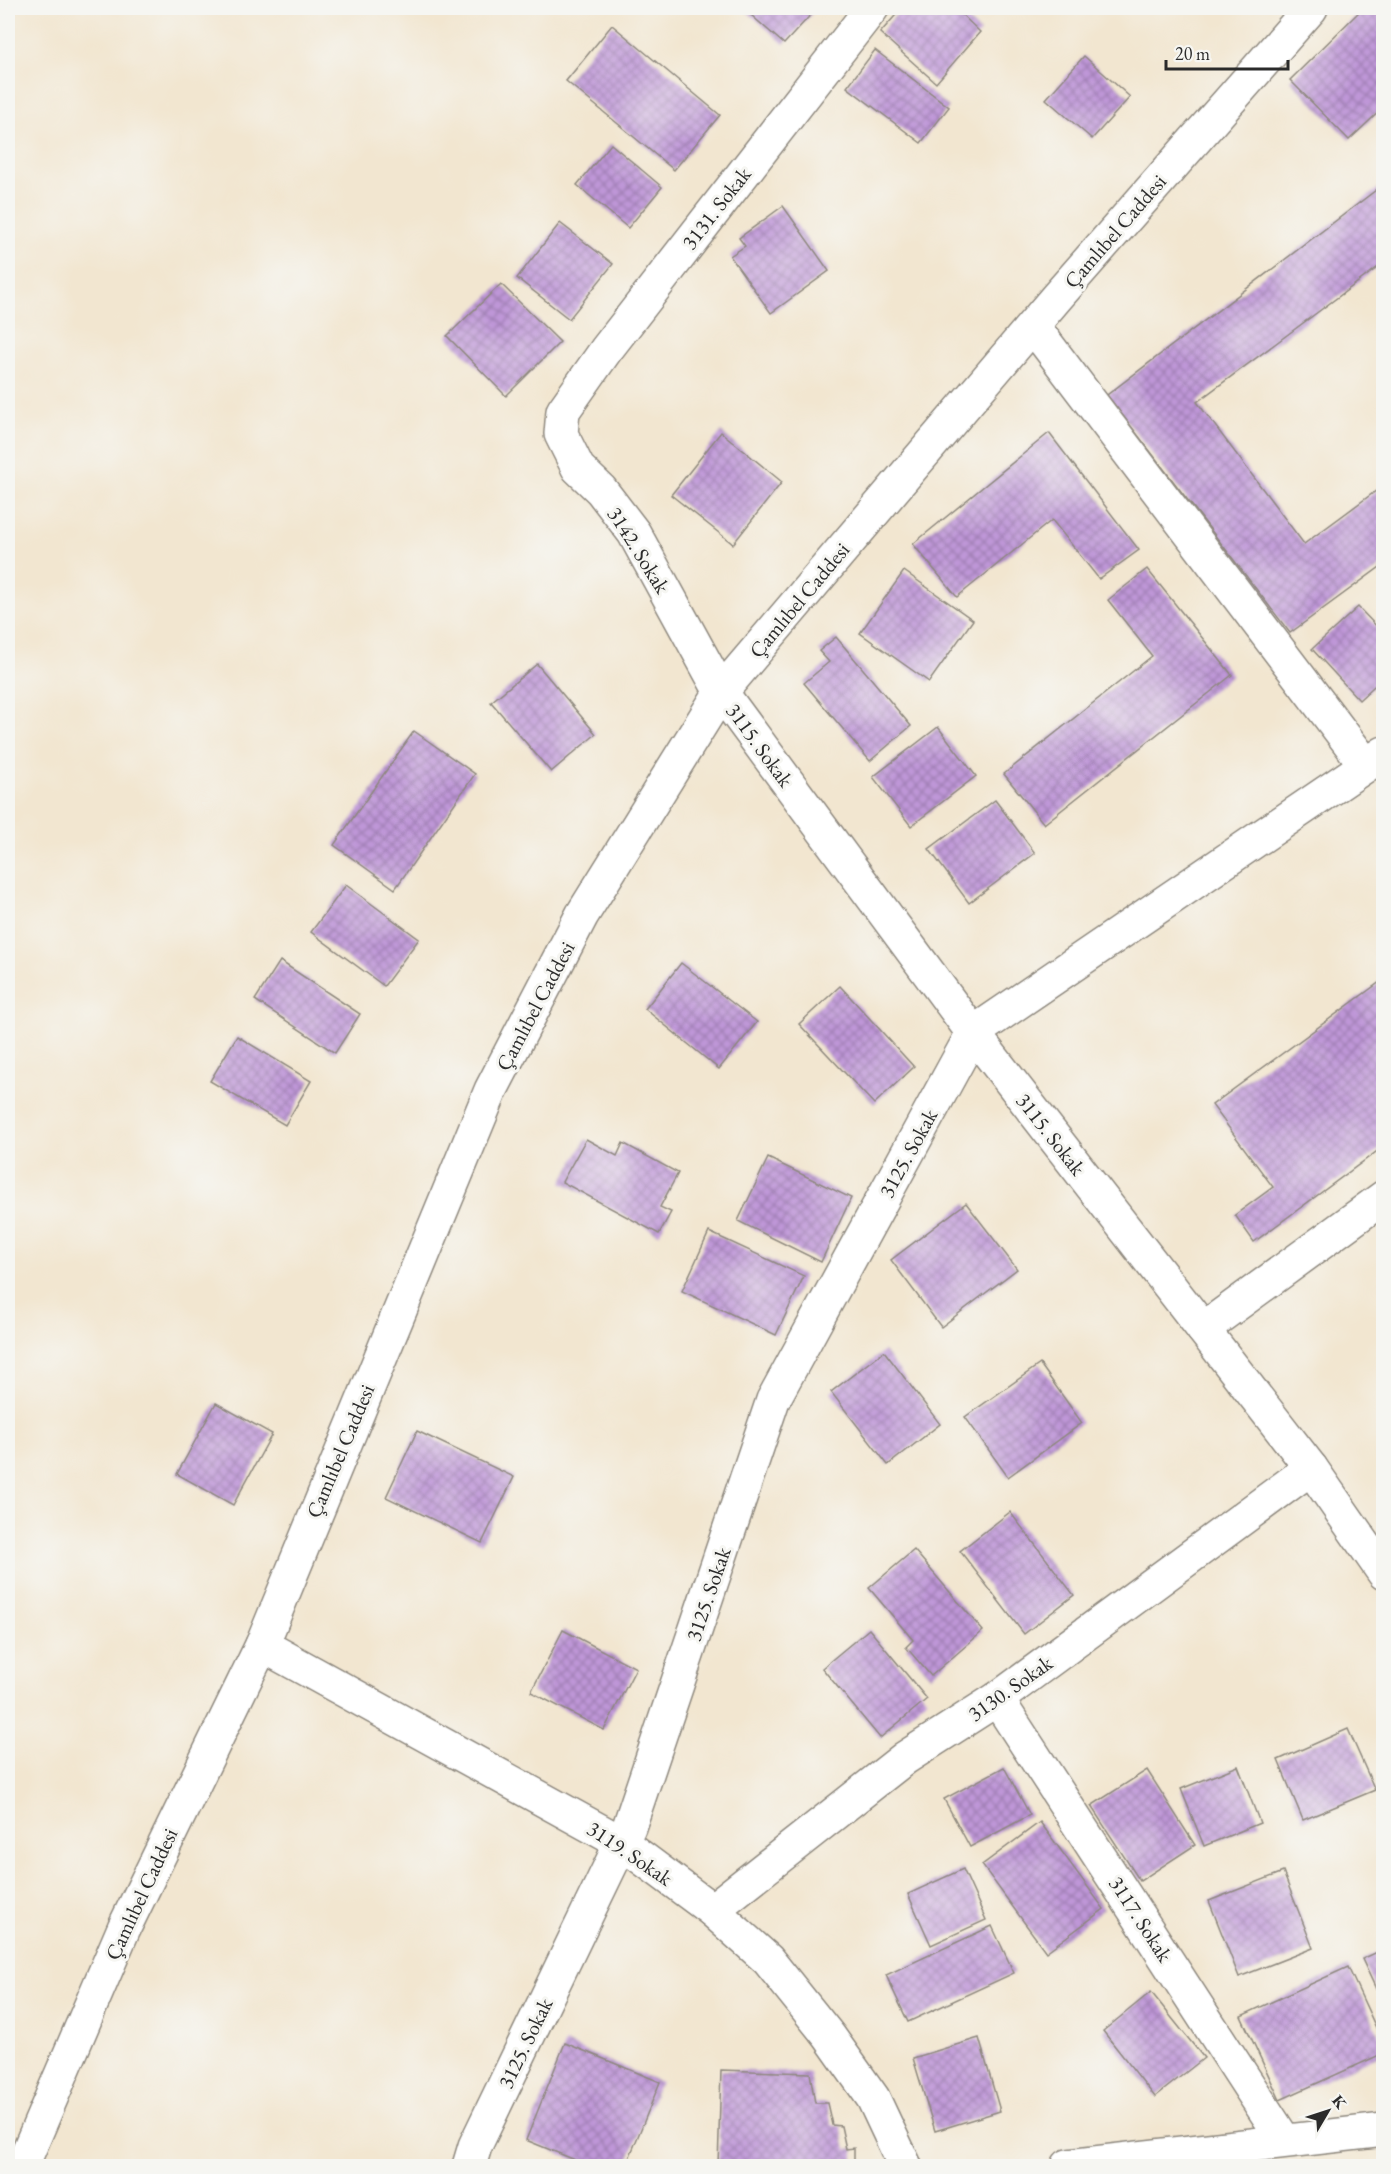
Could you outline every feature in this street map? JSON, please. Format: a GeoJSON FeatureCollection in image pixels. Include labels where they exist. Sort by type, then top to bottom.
{"type":"FeatureCollection","features":[{"type":"Feature","properties":{"kind":"street","name":"3131. Sokak"},"geometry":{"type":"LineString","coordinates":[[562,411],[606,350],[872,8]]}},
{"type":"Feature","properties":{"kind":"street","name":"Çamlıbel Caddesi"},"geometry":{"type":"LineString","coordinates":[[22,2166],[124,1928],[262,1645],[491,1090],[582,915],[721,692],[1033,326],[1311,8]]}},
{"type":"Feature","properties":{"kind":"street"},"geometry":{"type":"LineString","coordinates":[[973,1034],[1375,759],[1033,326]]}},
{"type":"Feature","properties":{"kind":"street","name":"3142. Sokak"},"geometry":{"type":"LineString","coordinates":[[562,411],[561,434],[578,468],[601,490],[634,533],[721,692]]}},
{"type":"Feature","properties":{"kind":"street","name":"3115. Sokak"},"geometry":{"type":"LineString","coordinates":[[721,692],[973,1034],[1311,1468],[1383,1573]]}},
{"type":"Feature","properties":{"kind":"street","name":"3125. Sokak"},"geometry":{"type":"LineString","coordinates":[[469,2166],[475,2146],[622,1843],[772,1400],[973,1034]]}},
{"type":"Feature","properties":{"kind":"street"},"geometry":{"type":"LineString","coordinates":[[1203,1329],[1383,1197]]}},
{"type":"Feature","properties":{"kind":"street","name":"3130. Sokak"},"geometry":{"type":"LineString","coordinates":[[712,1910],[905,1758],[997,1699],[1311,1468]]}},
{"type":"Feature","properties":{"kind":"street","name":"3119. Sokak"},"geometry":{"type":"LineString","coordinates":[[262,1645],[622,1843],[712,1910],[768,1960],[829,2036],[873,2098],[905,2166]]}},
{"type":"Feature","properties":{"kind":"street","name":"3117. Sokak"},"geometry":{"type":"LineString","coordinates":[[997,1699],[1284,2140]]}},
{"type":"Feature","properties":{"kind":"street"},"geometry":{"type":"LineString","coordinates":[[1068,2166],[1383,2130]]}},
{"type":"Feature","properties":{"kind":"building"},"geometry":{"type":"Polygon","coordinates":[[[743,8],[817,8],[784,44],[743,8]]]}},
{"type":"Feature","properties":{"kind":"building"},"geometry":{"type":"Polygon","coordinates":[[[902,8],[955,8],[980,32],[936,83],[880,33],[902,8]]]}},
{"type":"Feature","properties":{"kind":"building"},"geometry":{"type":"Polygon","coordinates":[[[1363,8],[1384,8],[1384,107],[1349,140],[1290,80],[1363,8]]]}},
{"type":"Feature","properties":{"kind":"building"},"geometry":{"type":"Polygon","coordinates":[[[612,25],[720,115],[674,170],[566,81],[612,25]]]}},
{"type":"Feature","properties":{"kind":"building"},"geometry":{"type":"Polygon","coordinates":[[[875,50],[949,107],[921,143],[847,87],[875,50]]]}},
{"type":"Feature","properties":{"kind":"building"},"geometry":{"type":"Polygon","coordinates":[[[1084,56],[1130,97],[1092,139],[1046,99],[1084,56]]]}},
{"type":"Feature","properties":{"kind":"building"},"geometry":{"type":"Polygon","coordinates":[[[611,144],[662,187],[628,228],[577,185],[611,144]]]}},
{"type":"Feature","properties":{"kind":"building"},"geometry":{"type":"Polygon","coordinates":[[[1384,184],[1384,268],[1381,265],[1197,402],[1304,544],[1384,485],[1384,564],[1290,633],[1107,395],[1384,184]]]}},
{"type":"Feature","properties":{"kind":"building"},"geometry":{"type":"Polygon","coordinates":[[[783,206],[829,271],[771,313],[730,256],[745,246],[739,238],[783,206]]]}},
{"type":"Feature","properties":{"kind":"building"},"geometry":{"type":"Polygon","coordinates":[[[560,223],[613,264],[569,319],[517,278],[560,223]]]}},
{"type":"Feature","properties":{"kind":"building"},"geometry":{"type":"Polygon","coordinates":[[[501,284],[560,342],[506,396],[447,336],[501,284]]]}},
{"type":"Feature","properties":{"kind":"building"},"geometry":{"type":"Polygon","coordinates":[[[721,432],[782,482],[733,544],[671,495],[721,432]]]}},
{"type":"Feature","properties":{"kind":"building"},"geometry":{"type":"Polygon","coordinates":[[[1049,433],[1139,550],[1099,579],[1052,520],[957,597],[913,544],[1049,433]]]}},
{"type":"Feature","properties":{"kind":"building"},"geometry":{"type":"Polygon","coordinates":[[[1147,569],[1232,675],[1044,824],[1004,774],[1152,656],[1108,600],[1147,569]]]}},
{"type":"Feature","properties":{"kind":"building"},"geometry":{"type":"Polygon","coordinates":[[[904,571],[973,620],[929,682],[860,633],[904,571]]]}},
{"type":"Feature","properties":{"kind":"building"},"geometry":{"type":"Polygon","coordinates":[[[1358,607],[1384,634],[1384,677],[1359,700],[1312,649],[1358,607]]]}},
{"type":"Feature","properties":{"kind":"building"},"geometry":{"type":"Polygon","coordinates":[[[836,637],[911,726],[870,761],[804,683],[829,662],[819,651],[836,637]]]}},
{"type":"Feature","properties":{"kind":"building"},"geometry":{"type":"Polygon","coordinates":[[[537,664],[596,734],[551,772],[491,702],[537,664]]]}},
{"type":"Feature","properties":{"kind":"building"},"geometry":{"type":"Polygon","coordinates":[[[938,727],[976,776],[911,826],[873,777],[938,727]]]}},
{"type":"Feature","properties":{"kind":"building"},"geometry":{"type":"Polygon","coordinates":[[[414,731],[475,774],[395,889],[334,845],[414,731]]]}},
{"type":"Feature","properties":{"kind":"building"},"geometry":{"type":"Polygon","coordinates":[[[995,800],[1035,853],[969,903],[929,849],[995,800]]]}},
{"type":"Feature","properties":{"kind":"building"},"geometry":{"type":"Polygon","coordinates":[[[346,885],[419,939],[384,986],[311,932],[346,885]]]}},
{"type":"Feature","properties":{"kind":"building"},"geometry":{"type":"Polygon","coordinates":[[[280,961],[360,1014],[335,1053],[255,1000],[280,961]]]}},
{"type":"Feature","properties":{"kind":"building"},"geometry":{"type":"Polygon","coordinates":[[[681,963],[757,1022],[719,1069],[645,1009],[681,963]]]}},
{"type":"Feature","properties":{"kind":"building"},"geometry":{"type":"Polygon","coordinates":[[[1384,979],[1384,1146],[1254,1242],[1235,1215],[1273,1187],[1212,1105],[1384,979]]]}},
{"type":"Feature","properties":{"kind":"building"},"geometry":{"type":"Polygon","coordinates":[[[840,986],[914,1067],[874,1104],[799,1024],[840,986]]]}},
{"type":"Feature","properties":{"kind":"building"},"geometry":{"type":"Polygon","coordinates":[[[237,1036],[311,1081],[285,1125],[210,1081],[237,1036]]]}},
{"type":"Feature","properties":{"kind":"building"},"geometry":{"type":"Polygon","coordinates":[[[586,1139],[617,1156],[623,1143],[678,1173],[660,1207],[671,1212],[659,1234],[562,1182],[586,1139]]]}},
{"type":"Feature","properties":{"kind":"building"},"geometry":{"type":"Polygon","coordinates":[[[768,1158],[851,1198],[821,1262],[738,1221],[768,1158]]]}},
{"type":"Feature","properties":{"kind":"building"},"geometry":{"type":"Polygon","coordinates":[[[966,1203],[1017,1269],[941,1327],[891,1260],[966,1203]]]}},
{"type":"Feature","properties":{"kind":"building"},"geometry":{"type":"Polygon","coordinates":[[[709,1232],[804,1276],[776,1335],[682,1291],[709,1232]]]}},
{"type":"Feature","properties":{"kind":"building"},"geometry":{"type":"Polygon","coordinates":[[[884,1351],[940,1424],[888,1465],[831,1392],[884,1351]]]}},
{"type":"Feature","properties":{"kind":"building"},"geometry":{"type":"Polygon","coordinates":[[[1040,1364],[1082,1423],[1008,1477],[965,1417],[1040,1364]]]}},
{"type":"Feature","properties":{"kind":"building"},"geometry":{"type":"Polygon","coordinates":[[[216,1403],[272,1434],[233,1505],[177,1474],[216,1403]]]}},
{"type":"Feature","properties":{"kind":"building"},"geometry":{"type":"Polygon","coordinates":[[[417,1431],[514,1477],[482,1543],[386,1497],[417,1431]]]}},
{"type":"Feature","properties":{"kind":"building"},"geometry":{"type":"Polygon","coordinates":[[[1010,1512],[1074,1595],[1024,1634],[960,1551],[1010,1512]]]}},
{"type":"Feature","properties":{"kind":"building"},"geometry":{"type":"Polygon","coordinates":[[[914,1550],[983,1631],[931,1676],[906,1647],[913,1640],[869,1588],[914,1550]]]}},
{"type":"Feature","properties":{"kind":"building"},"geometry":{"type":"Polygon","coordinates":[[[869,1629],[927,1699],[880,1738],[822,1668],[869,1629]]]}},
{"type":"Feature","properties":{"kind":"building"},"geometry":{"type":"Polygon","coordinates":[[[563,1630],[636,1668],[604,1730],[531,1692],[563,1630]]]}},
{"type":"Feature","properties":{"kind":"building"},"geometry":{"type":"Polygon","coordinates":[[[1348,1729],[1375,1790],[1303,1820],[1278,1760],[1348,1729]]]}},
{"type":"Feature","properties":{"kind":"building"},"geometry":{"type":"Polygon","coordinates":[[[1238,1766],[1260,1823],[1204,1846],[1181,1789],[1238,1766]]]}},
{"type":"Feature","properties":{"kind":"building"},"geometry":{"type":"Polygon","coordinates":[[[1004,1767],[1030,1815],[970,1847],[944,1799],[1004,1767]]]}},
{"type":"Feature","properties":{"kind":"building"},"geometry":{"type":"Polygon","coordinates":[[[1147,1770],[1195,1845],[1140,1881],[1091,1806],[1147,1770]]]}},
{"type":"Feature","properties":{"kind":"building"},"geometry":{"type":"Polygon","coordinates":[[[1040,1822],[1104,1909],[1046,1952],[982,1865],[1040,1822]]]}},
{"type":"Feature","properties":{"kind":"building"},"geometry":{"type":"Polygon","coordinates":[[[963,1869],[986,1920],[931,1945],[908,1894],[963,1869]]]}},
{"type":"Feature","properties":{"kind":"building"},"geometry":{"type":"Polygon","coordinates":[[[1283,1872],[1313,1948],[1239,1977],[1209,1901],[1283,1872]]]}},
{"type":"Feature","properties":{"kind":"building"},"geometry":{"type":"Polygon","coordinates":[[[992,1926],[1014,1973],[908,2022],[886,1975],[992,1926]]]}},
{"type":"Feature","properties":{"kind":"building"},"geometry":{"type":"Polygon","coordinates":[[[1384,1949],[1384,2006],[1362,1959],[1384,1949]]]}},
{"type":"Feature","properties":{"kind":"building"},"geometry":{"type":"Polygon","coordinates":[[[1348,1967],[1384,2045],[1384,2053],[1280,2100],[1241,2016],[1348,1967]]]}},
{"type":"Feature","properties":{"kind":"building"},"geometry":{"type":"Polygon","coordinates":[[[1151,1992],[1204,2058],[1155,2097],[1103,2031],[1151,1992]]]}},
{"type":"Feature","properties":{"kind":"building"},"geometry":{"type":"Polygon","coordinates":[[[979,2038],[1000,2111],[935,2131],[913,2058],[979,2038]]]}},
{"type":"Feature","properties":{"kind":"building"},"geometry":{"type":"Polygon","coordinates":[[[565,2043],[660,2082],[626,2166],[590,2166],[526,2140],[565,2043]]]}},
{"type":"Feature","properties":{"kind":"building"},"geometry":{"type":"Polygon","coordinates":[[[721,2070],[810,2073],[815,2103],[827,2103],[832,2125],[841,2126],[846,2149],[854,2148],[854,2166],[718,2166],[721,2070]]]}}]}
